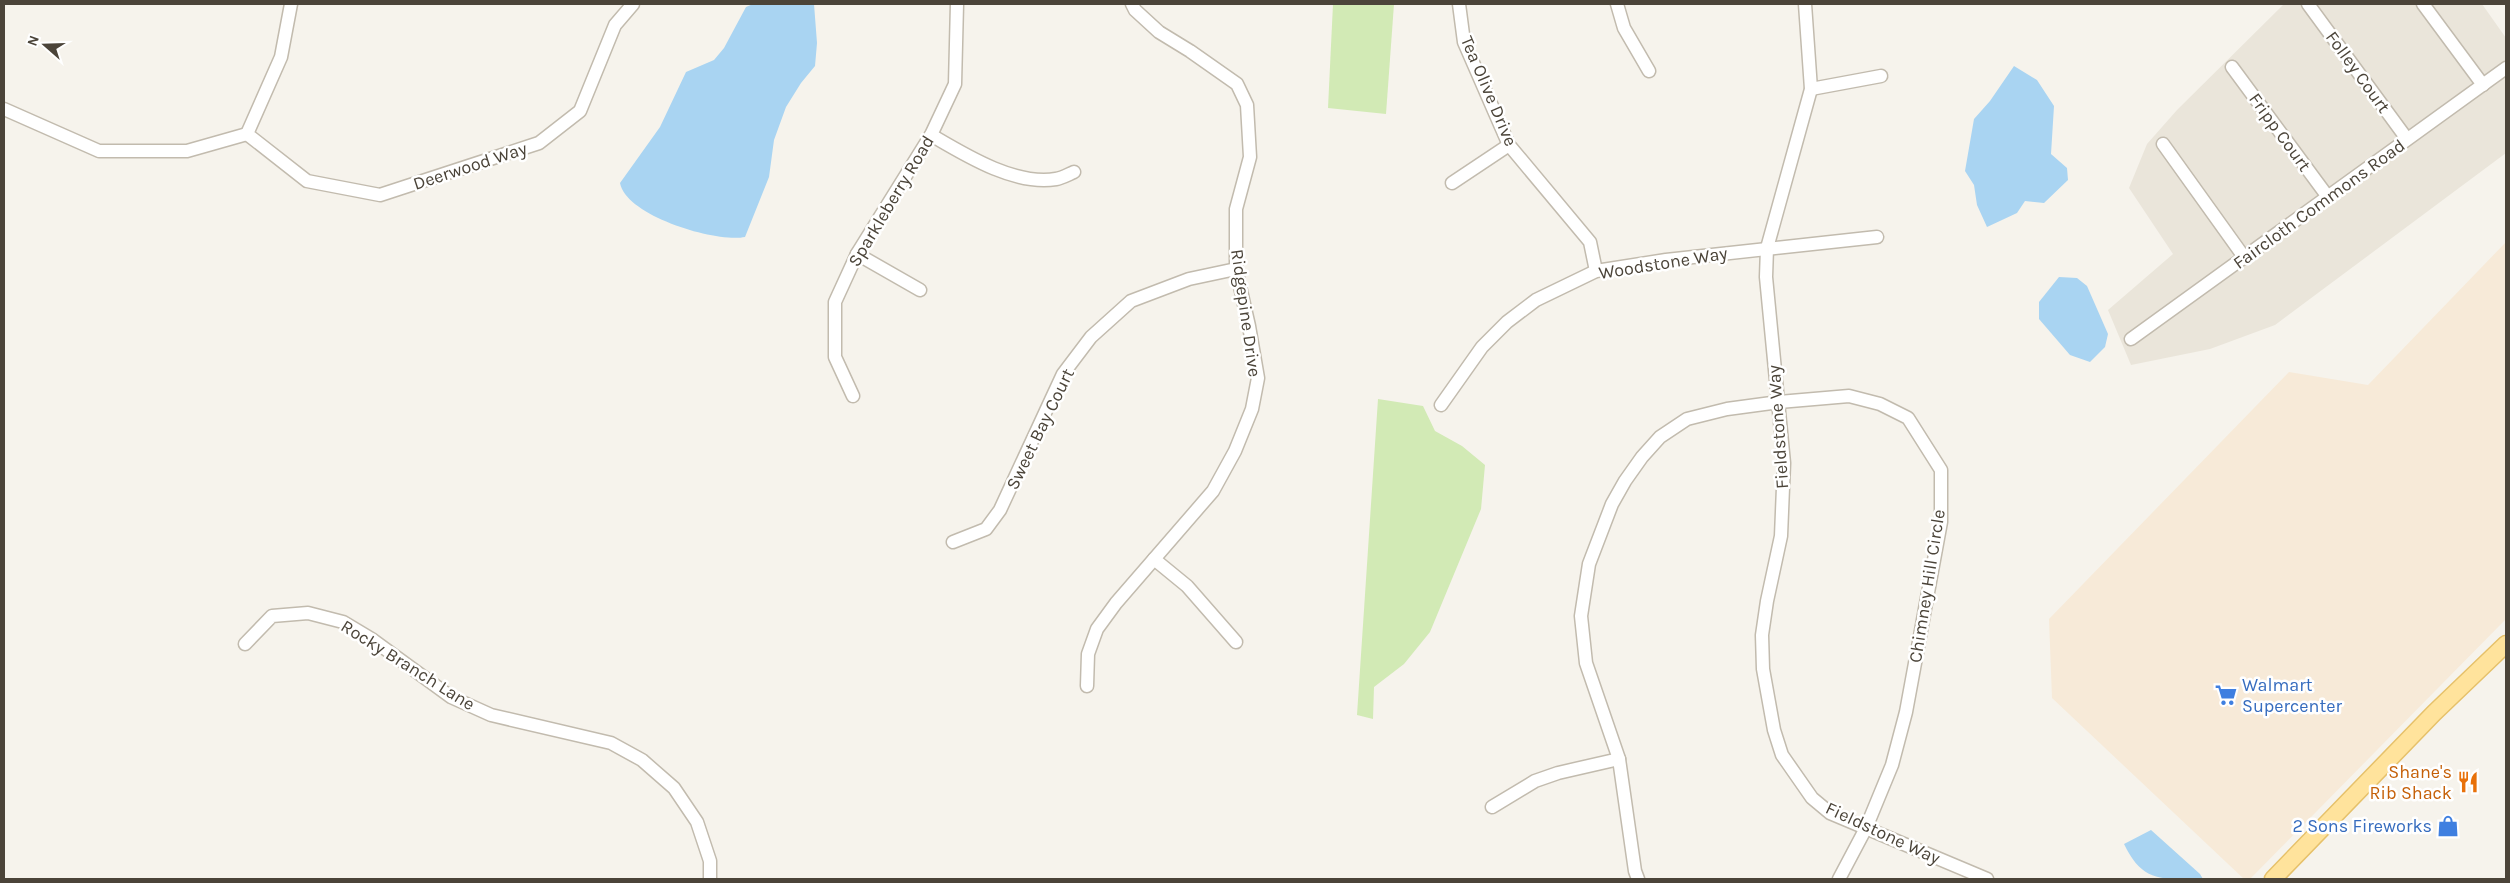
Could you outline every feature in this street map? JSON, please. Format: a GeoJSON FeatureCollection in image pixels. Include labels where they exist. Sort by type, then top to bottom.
{"type":"FeatureCollection","features":[{"type":"Feature","properties":{"kind":"main road"},"geometry":{"type":"LineString","coordinates":[[2272,879],[2434,713],[2506,644]]}},
{"type":"Feature","properties":{"kind":"street"},"geometry":{"type":"LineString","coordinates":[[4,109],[99,151],[187,151],[247,134],[281,57],[291,4]]}},
{"type":"Feature","properties":{"kind":"street","name":"Deerwood Way"},"geometry":{"type":"LineString","coordinates":[[247,134],[307,181],[380,196],[539,144],[580,111],[614,25],[632,4]]}},
{"type":"Feature","properties":{"kind":"street","name":"Sparkleberry Road"},"geometry":{"type":"LineString","coordinates":[[853,396],[835,357],[835,302],[858,254],[931,135],[955,84],[957,4]]}},
{"type":"Feature","properties":{"kind":"street","name":"Ridgepine Drive"},"geometry":{"type":"LineString","coordinates":[[1087,686],[1088,654],[1097,629],[1116,603],[1213,491],[1235,451],[1252,409],[1258,378],[1236,269],[1236,209],[1250,157],[1247,105],[1237,84],[1159,32],[1135,10],[1132,4]]}},
{"type":"Feature","properties":{"kind":"street","name":"Tea Olive Drive"},"geometry":{"type":"LineString","coordinates":[[1460,4],[1464,42],[1509,145],[1590,242],[1596,271]]}},
{"type":"Feature","properties":{"kind":"street"},"geometry":{"type":"LineString","coordinates":[[1617,4],[1624,28],[1649,71]]}},
{"type":"Feature","properties":{"kind":"street","name":"Fieldstone Way"},"geometry":{"type":"LineString","coordinates":[[1805,4],[1811,90],[1767,248],[1766,277],[1784,463],[1781,536],[1762,635],[1763,669],[1774,730],[1782,755],[1812,798],[1830,813],[1987,879]]}},
{"type":"Feature","properties":{"kind":"street","name":"Folley Court"},"geometry":{"type":"LineString","coordinates":[[2308,4],[2408,139]]}},
{"type":"Feature","properties":{"kind":"street"},"geometry":{"type":"LineString","coordinates":[[2423,4],[2483,85]]}},
{"type":"Feature","properties":{"kind":"street","name":"Fripp Court"},"geometry":{"type":"LineString","coordinates":[[2232,67],[2328,197]]}},
{"type":"Feature","properties":{"kind":"street","name":"Faircloth Commons Road"},"geometry":{"type":"LineString","coordinates":[[2131,339],[2506,68]]}},
{"type":"Feature","properties":{"kind":"street"},"geometry":{"type":"LineString","coordinates":[[1811,90],[1881,76]]}},
{"type":"Feature","properties":{"kind":"street"},"geometry":{"type":"LineString","coordinates":[[931,135],[980,163],[1028,179],[1057,179],[1074,172]]}},
{"type":"Feature","properties":{"kind":"street"},"geometry":{"type":"LineString","coordinates":[[2163,144],[2244,257]]}},
{"type":"Feature","properties":{"kind":"street"},"geometry":{"type":"LineString","coordinates":[[1452,183],[1509,145]]}},
{"type":"Feature","properties":{"kind":"street","name":"Woodstone Way"},"geometry":{"type":"LineString","coordinates":[[1441,405],[1482,347],[1507,322],[1536,300],[1596,271],[1666,260],[1877,237]]}},
{"type":"Feature","properties":{"kind":"street"},"geometry":{"type":"LineString","coordinates":[[858,254],[920,290]]}},
{"type":"Feature","properties":{"kind":"street","name":"Sweet Bay Court"},"geometry":{"type":"LineString","coordinates":[[953,542],[986,529],[1000,510],[1063,374],[1091,337],[1131,301],[1189,279],[1236,269]]}},
{"type":"Feature","properties":{"kind":"street","name":"Chimney Hill Circle"},"geometry":{"type":"LineString","coordinates":[[1638,879],[1635,871],[1619,759],[1586,663],[1581,616],[1589,564],[1609,512],[1625,481],[1642,457],[1660,437],[1687,419],[1727,410],[1779,402],[1849,396],[1880,404],[1908,418],[1940,470],[1941,522],[1906,712],[1892,765],[1866,828],[1839,879]]}},
{"type":"Feature","properties":{"kind":"street"},"geometry":{"type":"LineString","coordinates":[[1154,559],[1187,586],[1236,642]]}},
{"type":"Feature","properties":{"kind":"street","name":"Rocky Branch Lane"},"geometry":{"type":"LineString","coordinates":[[244,644],[272,616],[308,613],[343,622],[373,640],[452,697],[491,715],[611,743],[642,760],[674,788],[697,822],[710,861],[710,879]]}},
{"type":"Feature","properties":{"kind":"street"},"geometry":{"type":"LineString","coordinates":[[1492,807],[1535,781],[1558,772],[1619,759]]}},
{"type":"Feature","properties":{"kind":"shaded area"},"geometry":{"type":"Polygon","coordinates":[[[2284,4],[2482,4],[2506,38],[2506,153],[2275,325],[2210,349],[2131,365],[2108,310],[2173,254],[2129,188],[2147,144],[2177,110],[2284,4]]]}},
{"type":"Feature","properties":{"kind":"shaded area"},"geometry":{"type":"Polygon","coordinates":[[[2506,242],[2506,619],[2250,879],[2244,879],[2052,698],[2049,619],[2289,372],[2368,385],[2506,242]]]}},
{"type":"Feature","properties":{"kind":"green space"},"geometry":{"type":"Polygon","coordinates":[[[1333,4],[1394,4],[1386,114],[1328,108],[1333,4]]]}},
{"type":"Feature","properties":{"kind":"green space"},"geometry":{"type":"Polygon","coordinates":[[[1378,399],[1423,406],[1435,431],[1462,446],[1485,465],[1481,509],[1430,632],[1404,664],[1374,687],[1373,719],[1357,715],[1378,399]]]}},
{"type":"Feature","properties":{"kind":"water"},"geometry":{"type":"Polygon","coordinates":[[[753,4],[814,4],[817,43],[815,66],[801,83],[786,107],[774,140],[769,177],[745,237],[714,236],[674,225],[655,216],[638,206],[626,195],[620,183],[660,127],[686,72],[714,60],[724,48],[746,7],[753,4]]]}},
{"type":"Feature","properties":{"kind":"water"},"geometry":{"type":"Polygon","coordinates":[[[2014,66],[2037,80],[2054,106],[2051,154],[2067,168],[2068,180],[2044,203],[2025,201],[2017,213],[1987,227],[1977,205],[1974,185],[1965,171],[1974,119],[1990,101],[2014,66]]]}},
{"type":"Feature","properties":{"kind":"water"},"geometry":{"type":"Polygon","coordinates":[[[2059,277],[2077,278],[2087,286],[2108,334],[2105,347],[2090,362],[2070,355],[2039,319],[2039,302],[2059,277]]]}},
{"type":"Feature","properties":{"kind":"water"},"geometry":{"type":"Polygon","coordinates":[[[2151,830],[2200,874],[2203,879],[2176,879],[2155,876],[2138,866],[2124,844],[2151,830]]]}},
{"type":"Feature","properties":{"kind":"place","name":"Walmart Supercenter"},"geometry":{"type":"Point","coordinates":[2226,695]}},
{"type":"Feature","properties":{"kind":"place","name":"Shane's Rib Shack"},"geometry":{"type":"Point","coordinates":[2468,782]}},
{"type":"Feature","properties":{"kind":"place","name":"2 Sons Fireworks"},"geometry":{"type":"Point","coordinates":[2448,826]}}]}
